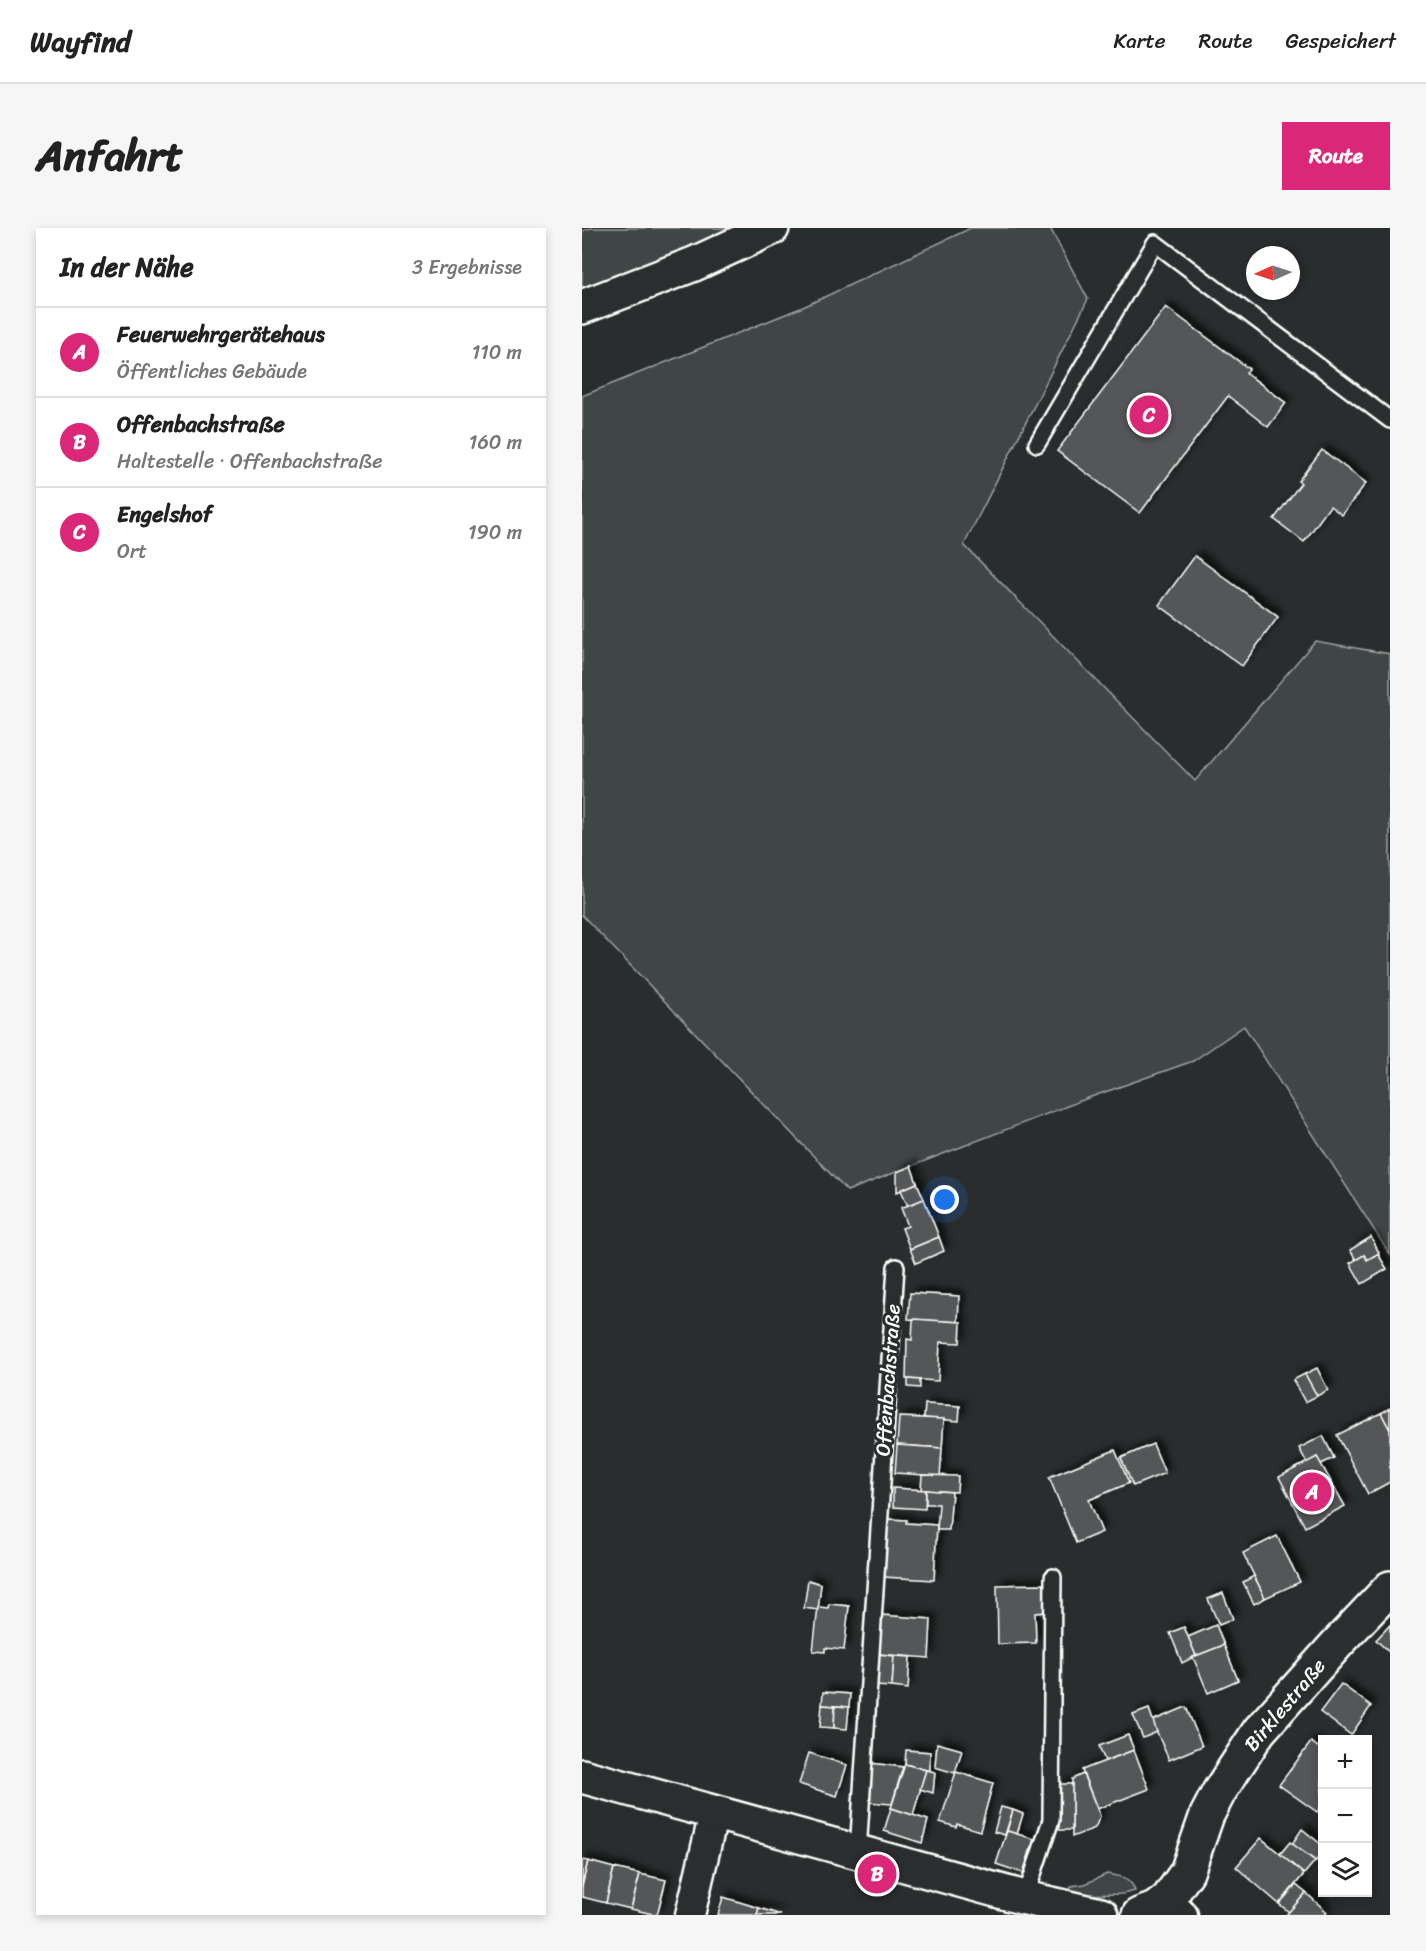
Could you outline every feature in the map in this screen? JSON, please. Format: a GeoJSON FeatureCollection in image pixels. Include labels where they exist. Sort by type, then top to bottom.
{"type":"FeatureCollection","features":[{"type":"Feature","properties":{"kind":"street"},"geometry":{"type":"LineString","coordinates":[[582,307],[694,264],[772,228]]}},
{"type":"Feature","properties":{"kind":"street","name":"Birklestraße"},"geometry":{"type":"LineString","coordinates":[[1176,1907],[1207,1815],[1219,1792],[1259,1731],[1390,1588]]}},
{"type":"Feature","properties":{"kind":"street"},"geometry":{"type":"LineString","coordinates":[[582,1776],[1025,1898],[1101,1915]]}},
{"type":"Feature","properties":{"kind":"street"},"geometry":{"type":"LineString","coordinates":[[690,1915],[714,1813]]}},
{"type":"Feature","properties":{"kind":"street"},"geometry":{"type":"LineString","coordinates":[[1139,1915],[1155,1909],[1176,1907]]}},
{"type":"Feature","properties":{"kind":"lane"},"geometry":{"type":"LineString","coordinates":[[1037,444],[1155,243],[1390,420]]}},
{"type":"Feature","properties":{"kind":"lane","name":"Offenbachstraße"},"geometry":{"type":"LineString","coordinates":[[858,1852],[896,1267]]}},
{"type":"Feature","properties":{"kind":"lane"},"geometry":{"type":"LineString","coordinates":[[1025,1898],[1051,1820],[1053,1577]]}},
{"type":"Feature","properties":{"kind":"shaded area"},"geometry":{"type":"Polygon","coordinates":[[[591,228],[740,228],[582,293],[582,231],[591,228]]]}},
{"type":"Feature","properties":{"kind":"shaded area"},"geometry":{"type":"Polygon","coordinates":[[[971,228],[1050,228],[1088,299],[964,545],[1195,781],[1315,641],[1390,654],[1390,1255],[1244,1026],[1193,1061],[1088,1098],[847,1191],[582,915],[582,396],[803,307],[971,228]]]}},
{"type":"Feature","properties":{"kind":"shaded area"},"geometry":{"type":"Polygon","coordinates":[[[1107,1874],[1128,1880],[1135,1891],[1122,1894],[1078,1895],[1071,1892],[1071,1886],[1085,1884],[1107,1874]]]}},
{"type":"Feature","properties":{"kind":"building"},"geometry":{"type":"Polygon","coordinates":[[[1166,307],[1249,369],[1246,373],[1286,403],[1268,427],[1228,396],[1140,513],[1057,451],[1166,307]]]}},
{"type":"Feature","properties":{"kind":"building"},"geometry":{"type":"Polygon","coordinates":[[[1322,450],[1366,483],[1342,515],[1330,506],[1304,542],[1274,519],[1301,483],[1298,481],[1322,450]]]}},
{"type":"Feature","properties":{"kind":"building"},"geometry":{"type":"Polygon","coordinates":[[[1195,556],[1278,617],[1242,666],[1159,605],[1195,556]]]}},
{"type":"Feature","properties":{"kind":"building"},"geometry":{"type":"Polygon","coordinates":[[[911,1166],[917,1183],[897,1192],[897,1172],[911,1166]]]}},
{"type":"Feature","properties":{"kind":"building"},"geometry":{"type":"Polygon","coordinates":[[[917,1183],[924,1199],[908,1206],[901,1190],[917,1183]]]}},
{"type":"Feature","properties":{"kind":"building"},"geometry":{"type":"Polygon","coordinates":[[[924,1199],[939,1237],[910,1249],[902,1228],[908,1226],[901,1208],[924,1199]]]}},
{"type":"Feature","properties":{"kind":"building"},"geometry":{"type":"Polygon","coordinates":[[[939,1237],[944,1251],[916,1263],[910,1249],[939,1237]]]}},
{"type":"Feature","properties":{"kind":"building"},"geometry":{"type":"Polygon","coordinates":[[[1371,1237],[1379,1253],[1367,1260],[1364,1255],[1356,1260],[1350,1250],[1371,1237]]]}},
{"type":"Feature","properties":{"kind":"building"},"geometry":{"type":"Polygon","coordinates":[[[1378,1254],[1387,1269],[1362,1284],[1350,1263],[1364,1255],[1367,1260],[1378,1254]]]}},
{"type":"Feature","properties":{"kind":"building"},"geometry":{"type":"Polygon","coordinates":[[[910,1293],[959,1296],[958,1322],[908,1319],[910,1293]]]}},
{"type":"Feature","properties":{"kind":"building"},"geometry":{"type":"Polygon","coordinates":[[[913,1319],[961,1322],[960,1343],[940,1342],[938,1381],[906,1379],[907,1339],[912,1340],[913,1319]]]}},
{"type":"Feature","properties":{"kind":"building"},"geometry":{"type":"Polygon","coordinates":[[[1317,1368],[1328,1390],[1317,1396],[1305,1374],[1317,1368]]]}},
{"type":"Feature","properties":{"kind":"building"},"geometry":{"type":"Polygon","coordinates":[[[1305,1374],[1317,1396],[1305,1402],[1293,1380],[1305,1374]]]}},
{"type":"Feature","properties":{"kind":"building"},"geometry":{"type":"Polygon","coordinates":[[[908,1379],[920,1380],[920,1388],[908,1387],[908,1379]]]}},
{"type":"Feature","properties":{"kind":"building"},"geometry":{"type":"Polygon","coordinates":[[[925,1404],[960,1406],[959,1421],[924,1418],[925,1404]]]}},
{"type":"Feature","properties":{"kind":"building"},"geometry":{"type":"Polygon","coordinates":[[[1390,1408],[1390,1430],[1381,1413],[1390,1408]]]}},
{"type":"Feature","properties":{"kind":"building"},"geometry":{"type":"Polygon","coordinates":[[[1381,1413],[1390,1430],[1390,1482],[1368,1494],[1337,1435],[1381,1413]]]}},
{"type":"Feature","properties":{"kind":"building"},"geometry":{"type":"Polygon","coordinates":[[[899,1417],[944,1419],[942,1448],[897,1445],[899,1417]]]}},
{"type":"Feature","properties":{"kind":"building"},"geometry":{"type":"Polygon","coordinates":[[[1323,1436],[1334,1458],[1321,1464],[1317,1457],[1307,1463],[1299,1448],[1323,1436]]]}},
{"type":"Feature","properties":{"kind":"building"},"geometry":{"type":"Polygon","coordinates":[[[1153,1444],[1165,1473],[1133,1486],[1121,1458],[1153,1444]]]}},
{"type":"Feature","properties":{"kind":"building"},"geometry":{"type":"Polygon","coordinates":[[[897,1445],[942,1448],[940,1476],[895,1473],[897,1445]]]}},
{"type":"Feature","properties":{"kind":"building"},"geometry":{"type":"Polygon","coordinates":[[[1115,1450],[1129,1483],[1089,1500],[1102,1532],[1076,1543],[1049,1477],[1115,1450]]]}},
{"type":"Feature","properties":{"kind":"building"},"geometry":{"type":"Polygon","coordinates":[[[1317,1457],[1345,1506],[1305,1527],[1279,1477],[1317,1457]]]}},
{"type":"Feature","properties":{"kind":"building"},"geometry":{"type":"Polygon","coordinates":[[[922,1475],[958,1476],[957,1492],[921,1490],[922,1475]]]}},
{"type":"Feature","properties":{"kind":"building"},"geometry":{"type":"Polygon","coordinates":[[[893,1488],[926,1490],[925,1509],[893,1507],[893,1488]]]}},
{"type":"Feature","properties":{"kind":"building"},"geometry":{"type":"Polygon","coordinates":[[[926,1490],[952,1492],[949,1530],[937,1530],[939,1504],[926,1504],[926,1490]]]}},
{"type":"Feature","properties":{"kind":"building"},"geometry":{"type":"Polygon","coordinates":[[[887,1519],[937,1525],[934,1580],[883,1577],[887,1519]]]}},
{"type":"Feature","properties":{"kind":"building"},"geometry":{"type":"Polygon","coordinates":[[[1277,1536],[1300,1582],[1265,1598],[1243,1553],[1277,1536]]]}},
{"type":"Feature","properties":{"kind":"building"},"geometry":{"type":"Polygon","coordinates":[[[1254,1576],[1265,1598],[1254,1604],[1243,1582],[1254,1576]]]}},
{"type":"Feature","properties":{"kind":"building"},"geometry":{"type":"Polygon","coordinates":[[[808,1580],[821,1584],[818,1610],[804,1608],[808,1580]]]}},
{"type":"Feature","properties":{"kind":"building"},"geometry":{"type":"Polygon","coordinates":[[[1047,1584],[1048,1612],[1035,1613],[1036,1643],[998,1644],[997,1585],[1047,1584]]]}},
{"type":"Feature","properties":{"kind":"building"},"geometry":{"type":"Polygon","coordinates":[[[1223,1593],[1233,1619],[1219,1625],[1208,1599],[1223,1593]]]}},
{"type":"Feature","properties":{"kind":"building"},"geometry":{"type":"Polygon","coordinates":[[[829,1604],[849,1606],[844,1650],[825,1648],[825,1652],[813,1651],[818,1607],[828,1608],[829,1604]]]}},
{"type":"Feature","properties":{"kind":"building"},"geometry":{"type":"Polygon","coordinates":[[[881,1615],[931,1619],[929,1658],[878,1654],[881,1615]]]}},
{"type":"Feature","properties":{"kind":"building"},"geometry":{"type":"Polygon","coordinates":[[[1216,1625],[1224,1645],[1196,1656],[1188,1637],[1216,1625]]]}},
{"type":"Feature","properties":{"kind":"building"},"geometry":{"type":"Polygon","coordinates":[[[1390,1625],[1390,1653],[1376,1640],[1390,1625]]]}},
{"type":"Feature","properties":{"kind":"building"},"geometry":{"type":"Polygon","coordinates":[[[1184,1627],[1196,1656],[1182,1663],[1170,1633],[1184,1627]]]}},
{"type":"Feature","properties":{"kind":"building"},"geometry":{"type":"Polygon","coordinates":[[[1224,1645],[1238,1680],[1208,1693],[1193,1657],[1224,1645]]]}},
{"type":"Feature","properties":{"kind":"building"},"geometry":{"type":"Polygon","coordinates":[[[878,1654],[894,1656],[892,1687],[875,1686],[878,1654]]]}},
{"type":"Feature","properties":{"kind":"building"},"geometry":{"type":"Polygon","coordinates":[[[894,1656],[910,1657],[908,1689],[892,1687],[894,1656]]]}},
{"type":"Feature","properties":{"kind":"building"},"geometry":{"type":"Polygon","coordinates":[[[1341,1684],[1371,1706],[1351,1735],[1320,1712],[1341,1684]]]}},
{"type":"Feature","properties":{"kind":"building"},"geometry":{"type":"Polygon","coordinates":[[[823,1692],[850,1694],[849,1707],[822,1705],[823,1692]]]}},
{"type":"Feature","properties":{"kind":"building"},"geometry":{"type":"Polygon","coordinates":[[[822,1705],[835,1706],[834,1728],[820,1727],[822,1705]]]}},
{"type":"Feature","properties":{"kind":"building"},"geometry":{"type":"Polygon","coordinates":[[[835,1706],[849,1707],[847,1729],[834,1728],[835,1706]]]}},
{"type":"Feature","properties":{"kind":"building"},"geometry":{"type":"Polygon","coordinates":[[[1186,1707],[1202,1746],[1169,1760],[1152,1721],[1186,1707]]]}},
{"type":"Feature","properties":{"kind":"building"},"geometry":{"type":"Polygon","coordinates":[[[1149,1709],[1157,1732],[1143,1738],[1133,1715],[1149,1709]]]}},
{"type":"Feature","properties":{"kind":"building"},"geometry":{"type":"Polygon","coordinates":[[[1128,1735],[1134,1750],[1105,1761],[1099,1746],[1128,1735]]]}},
{"type":"Feature","properties":{"kind":"building"},"geometry":{"type":"Polygon","coordinates":[[[1311,1742],[1318,1747],[1317,1812],[1279,1785],[1311,1742]]]}},
{"type":"Feature","properties":{"kind":"building"},"geometry":{"type":"Polygon","coordinates":[[[937,1743],[962,1750],[955,1773],[935,1767],[937,1743]]]}},
{"type":"Feature","properties":{"kind":"building"},"geometry":{"type":"Polygon","coordinates":[[[906,1750],[930,1752],[930,1771],[905,1764],[906,1750]]]}},
{"type":"Feature","properties":{"kind":"building"},"geometry":{"type":"Polygon","coordinates":[[[1134,1750],[1149,1789],[1097,1809],[1082,1770],[1134,1750]]]}},
{"type":"Feature","properties":{"kind":"building"},"geometry":{"type":"Polygon","coordinates":[[[809,1753],[847,1765],[837,1796],[799,1784],[809,1753]]]}},
{"type":"Feature","properties":{"kind":"building"},"geometry":{"type":"Polygon","coordinates":[[[870,1763],[903,1767],[892,1804],[867,1802],[870,1763]]]}},
{"type":"Feature","properties":{"kind":"building"},"geometry":{"type":"Polygon","coordinates":[[[905,1764],[926,1770],[913,1815],[891,1808],[905,1764]]]}},
{"type":"Feature","properties":{"kind":"building"},"geometry":{"type":"Polygon","coordinates":[[[926,1770],[935,1772],[933,1793],[920,1789],[926,1770]]]}},
{"type":"Feature","properties":{"kind":"building"},"geometry":{"type":"Polygon","coordinates":[[[956,1772],[993,1783],[980,1831],[940,1822],[956,1772]]]}},
{"type":"Feature","properties":{"kind":"building"},"geometry":{"type":"Polygon","coordinates":[[[1083,1774],[1100,1816],[1095,1828],[1072,1837],[1072,1779],[1083,1774]]]}},
{"type":"Feature","properties":{"kind":"building"},"geometry":{"type":"Polygon","coordinates":[[[1059,1784],[1072,1784],[1072,1830],[1059,1830],[1059,1784]]]}},
{"type":"Feature","properties":{"kind":"building"},"geometry":{"type":"Polygon","coordinates":[[[1001,1807],[1013,1810],[1005,1835],[994,1832],[1001,1807]]]}},
{"type":"Feature","properties":{"kind":"building"},"geometry":{"type":"Polygon","coordinates":[[[891,1808],[928,1820],[922,1843],[884,1831],[891,1808]]]}},
{"type":"Feature","properties":{"kind":"building"},"geometry":{"type":"Polygon","coordinates":[[[1013,1810],[1023,1814],[1017,1834],[1007,1831],[1013,1810]]]}},
{"type":"Feature","properties":{"kind":"building"},"geometry":{"type":"Polygon","coordinates":[[[1302,1829],[1318,1842],[1318,1858],[1316,1861],[1292,1844],[1302,1829]]]}},
{"type":"Feature","properties":{"kind":"building"},"geometry":{"type":"Polygon","coordinates":[[[1007,1831],[1034,1839],[1023,1873],[996,1864],[1007,1831]]]}},
{"type":"Feature","properties":{"kind":"building"},"geometry":{"type":"Polygon","coordinates":[[[1261,1838],[1304,1874],[1279,1904],[1236,1867],[1261,1838]]]}},
{"type":"Feature","properties":{"kind":"building"},"geometry":{"type":"Polygon","coordinates":[[[1290,1842],[1315,1861],[1304,1874],[1280,1854],[1290,1842]]]}},
{"type":"Feature","properties":{"kind":"building"},"geometry":{"type":"Polygon","coordinates":[[[582,1860],[588,1861],[582,1887],[582,1860]]]}},
{"type":"Feature","properties":{"kind":"building"},"geometry":{"type":"Polygon","coordinates":[[[588,1861],[614,1868],[606,1903],[582,1897],[588,1861]]]}},
{"type":"Feature","properties":{"kind":"building"},"geometry":{"type":"Polygon","coordinates":[[[614,1868],[640,1874],[631,1909],[606,1903],[614,1868]]]}},
{"type":"Feature","properties":{"kind":"building"},"geometry":{"type":"Polygon","coordinates":[[[640,1874],[666,1880],[657,1915],[631,1909],[640,1874]]]}},
{"type":"Feature","properties":{"kind":"building"},"geometry":{"type":"Polygon","coordinates":[[[1296,1885],[1306,1893],[1289,1912],[1279,1904],[1296,1885]]]}},
{"type":"Feature","properties":{"kind":"building"},"geometry":{"type":"Polygon","coordinates":[[[1306,1893],[1327,1912],[1325,1915],[1286,1915],[1306,1893]]]}},
{"type":"Feature","properties":{"kind":"building"},"geometry":{"type":"Polygon","coordinates":[[[723,1897],[759,1908],[757,1915],[718,1915],[723,1897]]]}},
{"type":"Feature","properties":{"kind":"building"},"geometry":{"type":"Polygon","coordinates":[[[759,1908],[781,1915],[757,1915],[759,1908]]]}},
{"type":"Feature","properties":{"kind":"place","name":"Engelshof"},"geometry":{"type":"Point","coordinates":[1149,415]}},
{"type":"Feature","properties":{"kind":"place","name":"Feuerwehrgerätehaus"},"geometry":{"type":"Point","coordinates":[1312,1492]}},
{"type":"Feature","properties":{"kind":"place","name":"Offenbachstraße"},"geometry":{"type":"Point","coordinates":[877,1874]}}]}
